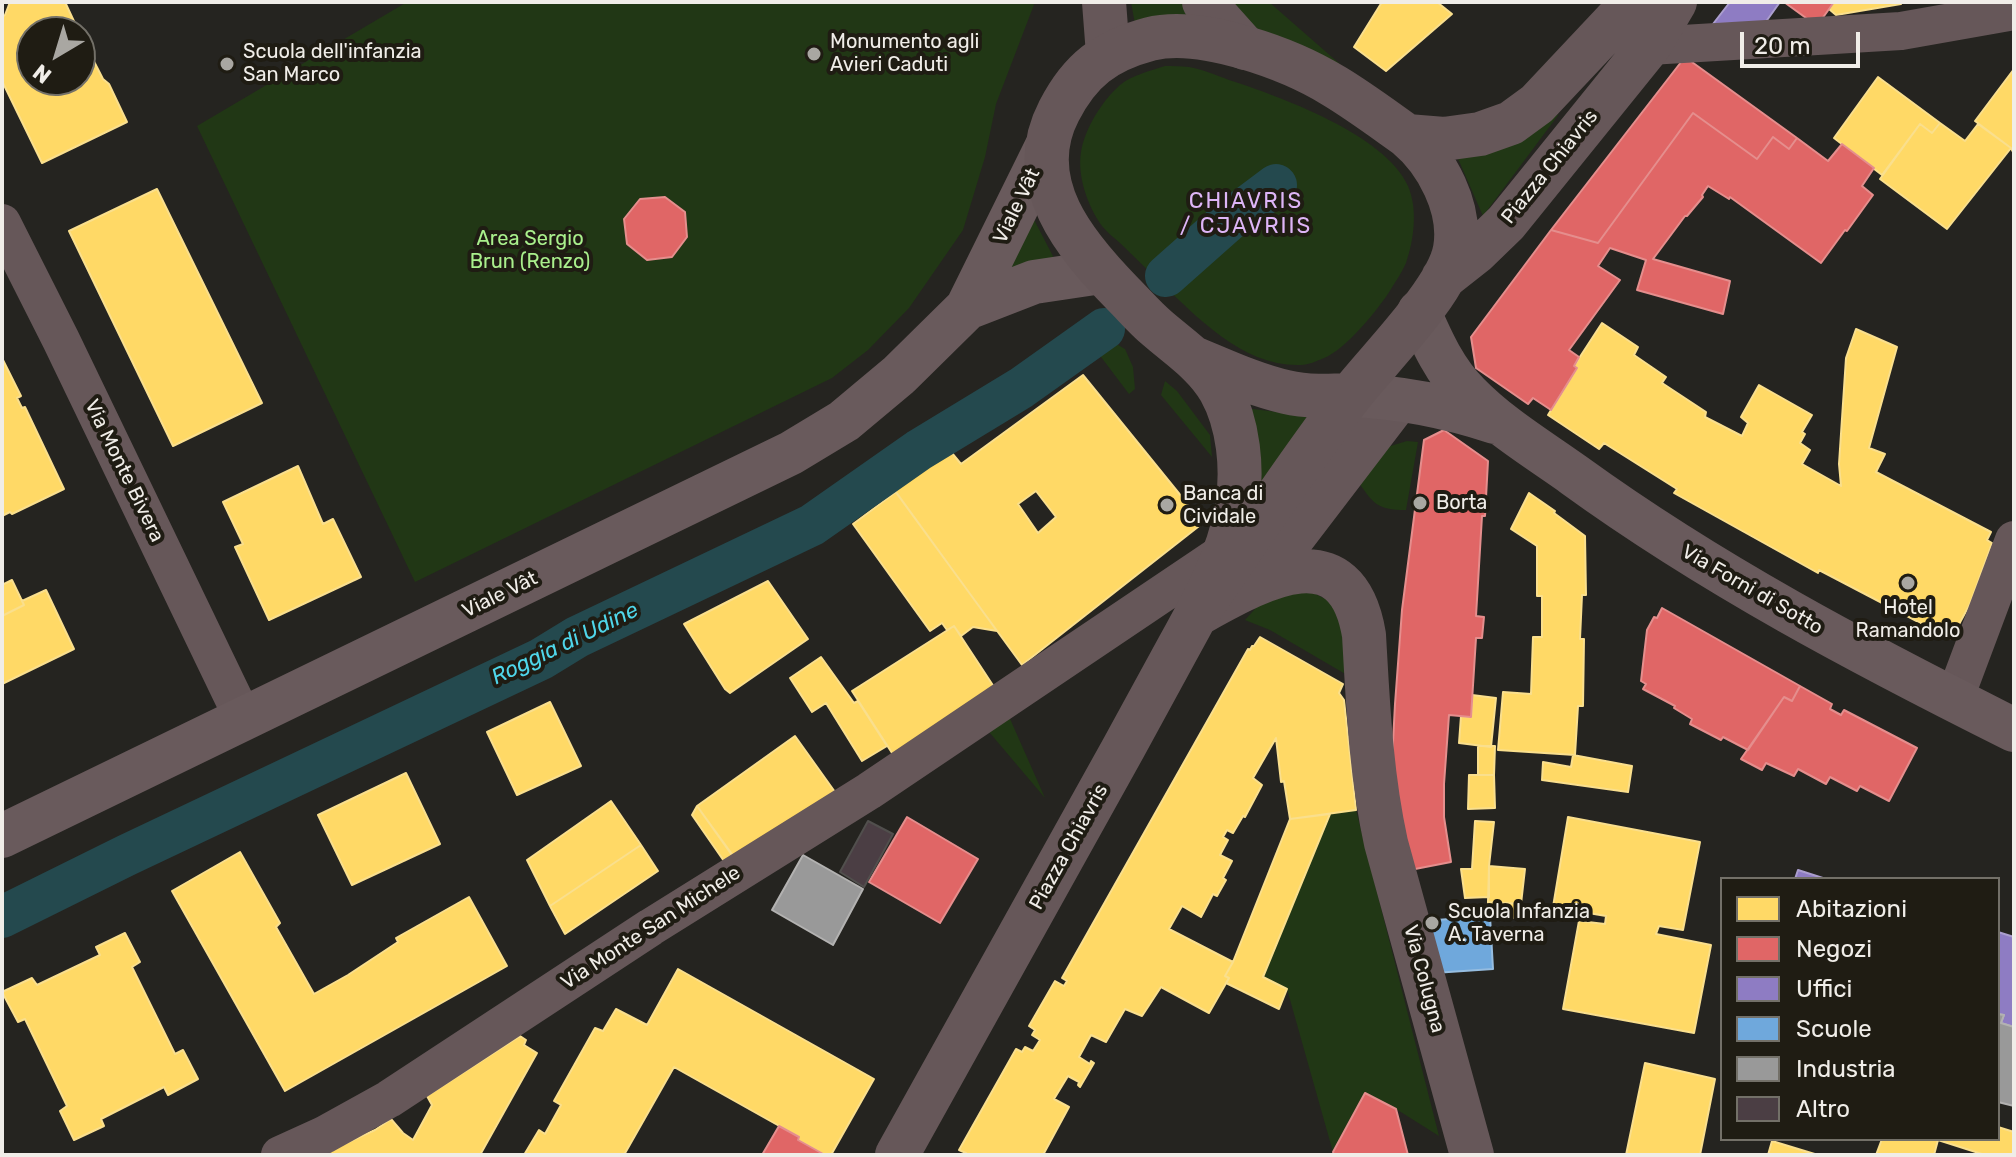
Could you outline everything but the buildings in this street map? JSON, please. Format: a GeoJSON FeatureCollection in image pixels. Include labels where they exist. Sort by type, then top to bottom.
{"type":"FeatureCollection","features":[{"type":"Feature","properties":{"kind":"main road"},"geometry":{"type":"LineString","coordinates":[[1104,2],[1108,54]]}},
{"type":"Feature","properties":{"kind":"main road"},"geometry":{"type":"LineString","coordinates":[[1204,2],[1245,48]]}},
{"type":"Feature","properties":{"kind":"main road"},"geometry":{"type":"LineString","coordinates":[[1407,136],[1444,139],[1480,134],[1511,123],[1632,23],[1675,2]]}},
{"type":"Feature","properties":{"kind":"main road","name":"Piazza Chiavris"},"geometry":{"type":"LineString","coordinates":[[1196,615],[1351,395],[1431,295],[1506,223],[1632,23]]}},
{"type":"Feature","properties":{"kind":"main road","name":"Piazza Chiavris"},"geometry":{"type":"LineString","coordinates":[[897,1155],[1196,615],[1227,550],[1238,501],[1236,433],[1220,391],[1196,359],[1155,327],[1101,272],[1073,235],[1053,198],[1046,148],[1053,123],[1068,96],[1094,63],[1108,54],[1162,36],[1201,39],[1245,48],[1301,68],[1333,85],[1418,145],[1441,179],[1453,216],[1455,249],[1431,295]]}},
{"type":"Feature","properties":{"kind":"main road","name":"Viale Vât"},"geometry":{"type":"LineString","coordinates":[[2,836],[791,453],[844,421],[899,375],[967,308],[1046,148]]}},
{"type":"Feature","properties":{"kind":"main road","name":"Viale Vât"},"geometry":{"type":"LineString","coordinates":[[967,308],[1034,282],[1101,272]]}},
{"type":"Feature","properties":{"kind":"main road","name":"Via Forni di Sotto"},"geometry":{"type":"LineString","coordinates":[[1431,295],[1434,347],[1469,396],[1505,425],[1671,542],[1831,635],[2014,730]]}},
{"type":"Feature","properties":{"kind":"main road","name":"Piazza Chiavris"},"geometry":{"type":"LineString","coordinates":[[1196,359],[1288,393],[1351,395]]}},
{"type":"Feature","properties":{"kind":"main road","name":"Via Forni di Sotto"},"geometry":{"type":"LineString","coordinates":[[1351,395],[1459,410],[1505,425]]}},
{"type":"Feature","properties":{"kind":"main road"},"geometry":{"type":"LineString","coordinates":[[1196,615],[1259,582],[1398,400]]}},
{"type":"Feature","properties":{"kind":"main road","name":"Via Colugna"},"geometry":{"type":"LineString","coordinates":[[1259,582],[1299,571],[1323,574],[1346,588],[1361,616],[1377,803],[1472,1155]]}},
{"type":"Feature","properties":{"kind":"street"},"geometry":{"type":"LineString","coordinates":[[1632,23],[1901,31],[2014,11]]}},
{"type":"Feature","properties":{"kind":"street","name":"Via Monte Bivera"},"geometry":{"type":"LineString","coordinates":[[2,223],[244,720]]}},
{"type":"Feature","properties":{"kind":"street"},"geometry":{"type":"LineString","coordinates":[[1954,700],[2014,540]]}},
{"type":"Feature","properties":{"kind":"street","name":"Via Monte San Michele"},"geometry":{"type":"LineString","coordinates":[[280,1155],[389,1099],[651,927],[869,791],[1227,550]]}},
{"type":"Feature","properties":{"kind":"green space","name":"Area Sergio Brun (Renzo)"},"geometry":{"type":"Polygon","coordinates":[[[407,2],[1035,2],[996,104],[985,157],[963,230],[909,308],[868,350],[832,378],[415,582],[197,126],[407,2]]]}},
{"type":"Feature","properties":{"kind":"green space"},"geometry":{"type":"Polygon","coordinates":[[[1131,2],[1187,2],[1199,15],[1135,24],[1131,2]]]}},
{"type":"Feature","properties":{"kind":"green space"},"geometry":{"type":"Polygon","coordinates":[[[1218,2],[1269,2],[1341,65],[1249,25],[1218,2]]]}},
{"type":"Feature","properties":{"kind":"green space"},"geometry":{"type":"Polygon","coordinates":[[[1165,66],[1204,71],[1275,96],[1329,120],[1378,150],[1396,167],[1408,186],[1414,224],[1406,263],[1370,318],[1332,354],[1301,365],[1260,358],[1241,349],[1189,310],[1108,233],[1097,218],[1085,191],[1080,161],[1090,124],[1120,85],[1165,66]]]}},
{"type":"Feature","properties":{"kind":"green space"},"geometry":{"type":"Polygon","coordinates":[[[1559,114],[1483,216],[1456,154],[1503,146],[1559,114]]]}},
{"type":"Feature","properties":{"kind":"green space"},"geometry":{"type":"Polygon","coordinates":[[[1028,208],[1056,262],[995,281],[1028,208]]]}},
{"type":"Feature","properties":{"kind":"green space"},"geometry":{"type":"Polygon","coordinates":[[[1108,339],[1125,349],[1133,367],[1135,389],[1129,394],[1095,349],[1108,339]]]}},
{"type":"Feature","properties":{"kind":"green space"},"geometry":{"type":"Polygon","coordinates":[[[1165,381],[1177,391],[1210,435],[1212,457],[1161,395],[1165,381]]]}},
{"type":"Feature","properties":{"kind":"green space"},"geometry":{"type":"Polygon","coordinates":[[[1245,408],[1309,416],[1256,492],[1245,408]]]}},
{"type":"Feature","properties":{"kind":"green space"},"geometry":{"type":"Polygon","coordinates":[[[1407,441],[1418,442],[1406,510],[1388,509],[1376,504],[1357,480],[1384,448],[1407,441]]]}},
{"type":"Feature","properties":{"kind":"green space"},"geometry":{"type":"Polygon","coordinates":[[[1308,590],[1331,602],[1344,615],[1347,675],[1270,630],[1245,620],[1263,600],[1308,590]]]}},
{"type":"Feature","properties":{"kind":"green space"},"geometry":{"type":"Polygon","coordinates":[[[1007,712],[1045,798],[984,726],[1007,712]]]}},
{"type":"Feature","properties":{"kind":"green space"},"geometry":{"type":"Polygon","coordinates":[[[1356,810],[1439,1136],[1365,1093],[1333,1152],[1287,989],[1263,977],[1330,814],[1356,810]]]}},
{"type":"Feature","properties":{"kind":"waterway","name":"Roggia di Udine"},"geometry":{"type":"LineString","coordinates":[[1166,276],[1228,221],[1276,185]]}},
{"type":"Feature","properties":{"kind":"waterway","name":"Roggia di Udine"},"geometry":{"type":"LineString","coordinates":[[2,917],[541,659],[577,637],[812,525],[919,450],[1021,388],[1104,329]]}},
{"type":"Feature","properties":{"kind":"place","name":"Monumento agli Avieri Caduti"},"geometry":{"type":"Point","coordinates":[814,54]}},
{"type":"Feature","properties":{"kind":"place","name":"Scuola dell'infanzia San Marco"},"geometry":{"type":"Point","coordinates":[227,64]}},
{"type":"Feature","properties":{"kind":"place","name":"Borta"},"geometry":{"type":"Point","coordinates":[1420,503]}},
{"type":"Feature","properties":{"kind":"place","name":"Banca di Cividale"},"geometry":{"type":"Point","coordinates":[1167,505]}},
{"type":"Feature","properties":{"kind":"place","name":"Hotel Ramandolo"},"geometry":{"type":"Point","coordinates":[1908,583]}},
{"type":"Feature","properties":{"kind":"place","name":"Scuola Infanzia A. Taverna"},"geometry":{"type":"Point","coordinates":[1432,923]}},
{"type":"Feature","properties":{"kind":"district","name":"CHIAVRIS / CJAVRIIS"},"geometry":{"type":"Point","coordinates":[1246,214]}}]}
